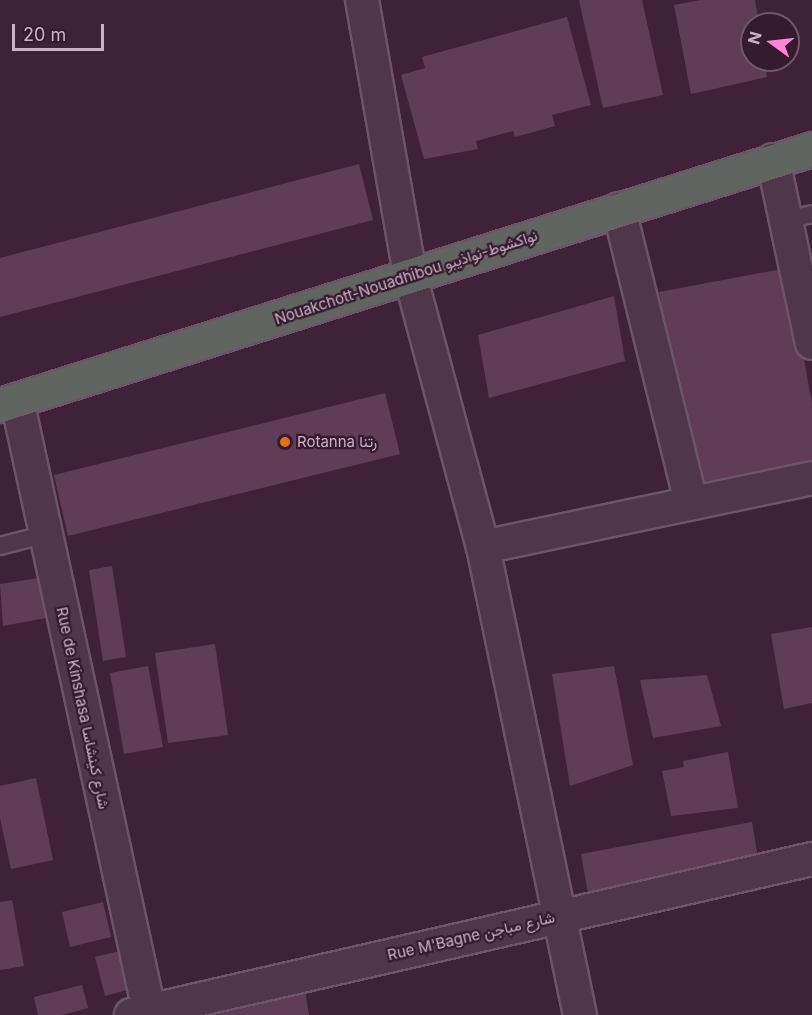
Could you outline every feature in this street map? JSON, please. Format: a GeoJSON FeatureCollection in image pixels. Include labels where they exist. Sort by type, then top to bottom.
{"type":"FeatureCollection","features":[{"type":"Feature","properties":{"kind":"highway","name":"Nouakchott-Nouadhibou نواكشوط-نواذيبو"},"geometry":{"type":"LineString","coordinates":[[8,403],[812,148]]}},
{"type":"Feature","properties":{"kind":"street"},"geometry":{"type":"LineString","coordinates":[[362,0],[410,275],[483,547],[580,1015]]}},
{"type":"Feature","properties":{"kind":"street"},"geometry":{"type":"LineString","coordinates":[[773,160],[799,217],[812,343]]}},
{"type":"Feature","properties":{"kind":"street"},"geometry":{"type":"LineString","coordinates":[[620,209],[691,503]]}},
{"type":"Feature","properties":{"kind":"street","name":"Rue de Kinshasa شارع كينشاسا"},"geometry":{"type":"LineString","coordinates":[[8,403],[46,534],[143,1014]]}},
{"type":"Feature","properties":{"kind":"street"},"geometry":{"type":"LineString","coordinates":[[483,547],[812,478]]}},
{"type":"Feature","properties":{"kind":"street","name":"Rue M'Bagne شارع مباجن"},"geometry":{"type":"LineString","coordinates":[[143,1014],[559,915],[812,859]]}},
{"type":"Feature","properties":{"kind":"lane"},"geometry":{"type":"LineString","coordinates":[[0,546],[46,534]]}},
{"type":"Feature","properties":{"kind":"building"},"geometry":{"type":"Polygon","coordinates":[[[579,0],[642,0],[663,95],[603,108],[579,0]]]}},
{"type":"Feature","properties":{"kind":"building"},"geometry":{"type":"Polygon","coordinates":[[[701,0],[755,0],[757,12],[740,12],[740,72],[766,72],[767,77],[691,94],[674,5],[701,0]]]}},
{"type":"Feature","properties":{"kind":"building"},"geometry":{"type":"Polygon","coordinates":[[[567,17],[591,105],[552,115],[555,126],[515,137],[513,131],[476,141],[478,149],[424,159],[401,75],[425,68],[422,57],[567,17]]]}},
{"type":"Feature","properties":{"kind":"building"},"geometry":{"type":"Polygon","coordinates":[[[359,164],[373,220],[0,317],[0,258],[359,164]]]}},
{"type":"Feature","properties":{"kind":"building"},"geometry":{"type":"Polygon","coordinates":[[[787,268],[812,403],[812,465],[695,486],[659,292],[787,268]]]}},
{"type":"Feature","properties":{"kind":"building"},"geometry":{"type":"Polygon","coordinates":[[[614,296],[625,361],[489,398],[478,335],[614,296]]]}},
{"type":"Feature","properties":{"kind":"building"},"geometry":{"type":"Polygon","coordinates":[[[385,393],[400,454],[68,536],[54,475],[385,393]]]}},
{"type":"Feature","properties":{"kind":"building"},"geometry":{"type":"Polygon","coordinates":[[[112,566],[126,657],[103,661],[89,570],[112,566]]]}},
{"type":"Feature","properties":{"kind":"building"},"geometry":{"type":"Polygon","coordinates":[[[39,578],[46,618],[3,626],[0,584],[39,578]]]}},
{"type":"Feature","properties":{"kind":"building"},"geometry":{"type":"Polygon","coordinates":[[[812,627],[812,703],[784,709],[771,634],[812,627]]]}},
{"type":"Feature","properties":{"kind":"building"},"geometry":{"type":"Polygon","coordinates":[[[215,644],[228,735],[168,743],[155,653],[215,644]]]}},
{"type":"Feature","properties":{"kind":"building"},"geometry":{"type":"Polygon","coordinates":[[[148,666],[163,747],[124,754],[110,673],[148,666]]]}},
{"type":"Feature","properties":{"kind":"building"},"geometry":{"type":"Polygon","coordinates":[[[614,666],[633,765],[570,786],[552,674],[614,666]]]}},
{"type":"Feature","properties":{"kind":"building"},"geometry":{"type":"Polygon","coordinates":[[[707,675],[721,726],[653,738],[640,680],[707,675]]]}},
{"type":"Feature","properties":{"kind":"building"},"geometry":{"type":"Polygon","coordinates":[[[728,752],[738,808],[671,816],[662,771],[684,767],[683,761],[728,752]]]}},
{"type":"Feature","properties":{"kind":"building"},"geometry":{"type":"Polygon","coordinates":[[[36,778],[53,860],[11,869],[0,818],[0,786],[36,778]]]}},
{"type":"Feature","properties":{"kind":"building"},"geometry":{"type":"Polygon","coordinates":[[[752,822],[759,864],[589,899],[581,854],[752,822]]]}},
{"type":"Feature","properties":{"kind":"building"},"geometry":{"type":"Polygon","coordinates":[[[12,900],[24,966],[0,970],[0,902],[12,900]]]}},
{"type":"Feature","properties":{"kind":"building"},"geometry":{"type":"Polygon","coordinates":[[[103,902],[111,937],[70,947],[62,912],[103,902]]]}},
{"type":"Feature","properties":{"kind":"building"},"geometry":{"type":"Polygon","coordinates":[[[128,949],[138,987],[105,996],[95,957],[128,949]]]}},
{"type":"Feature","properties":{"kind":"building"},"geometry":{"type":"Polygon","coordinates":[[[304,984],[309,1015],[184,1015],[304,984]]]}},
{"type":"Feature","properties":{"kind":"building"},"geometry":{"type":"Polygon","coordinates":[[[82,985],[88,1008],[62,1015],[38,1015],[34,997],[82,985]]]}},
{"type":"Feature","properties":{"kind":"place","name":"Rotanna رتنا"},"geometry":{"type":"Point","coordinates":[285,442]}}]}
